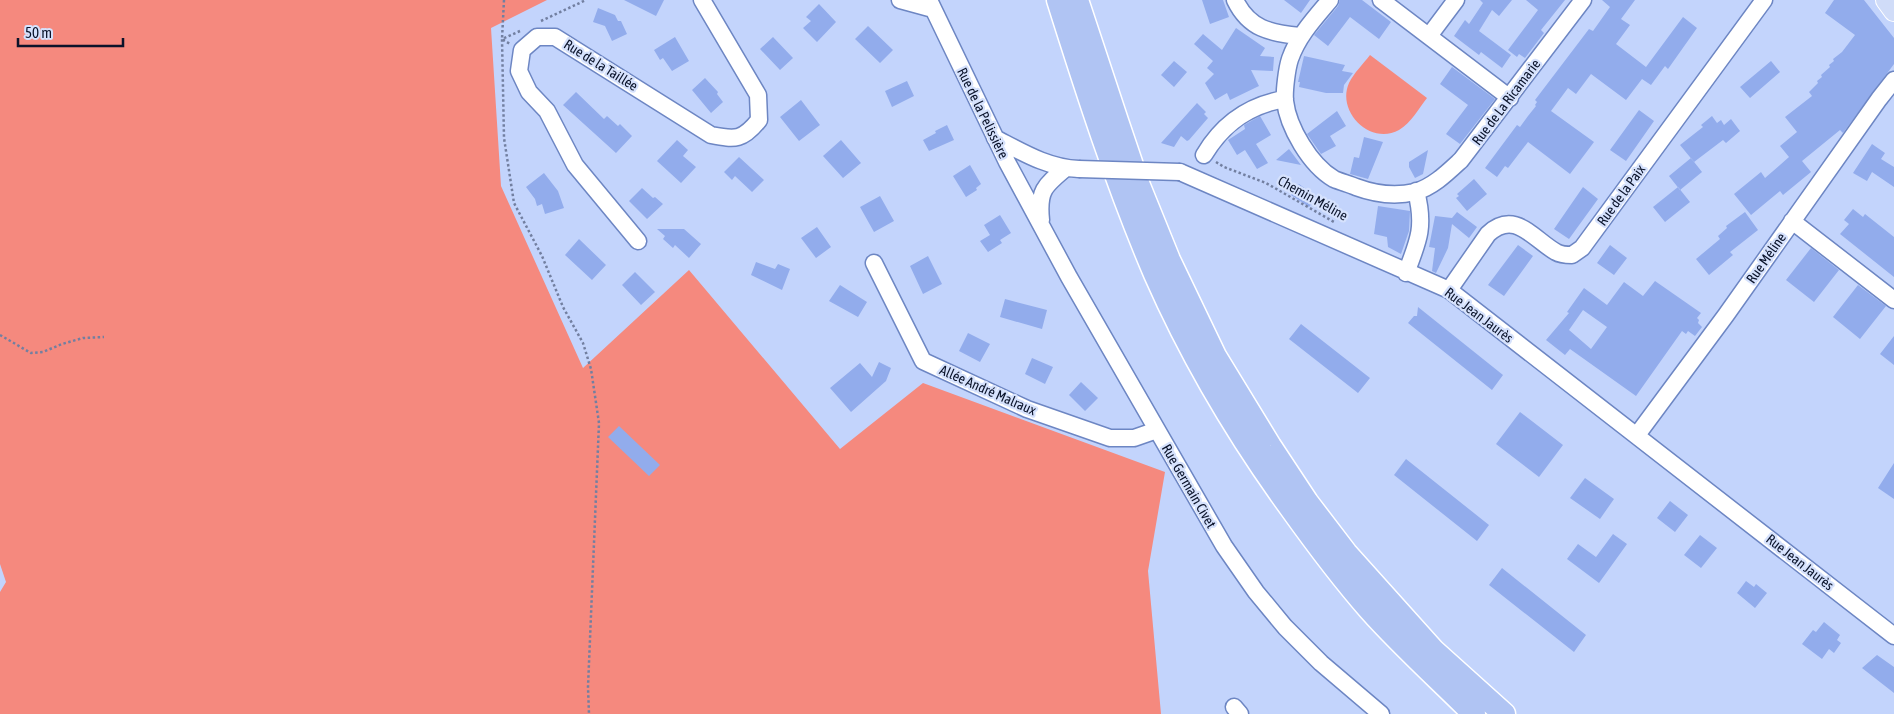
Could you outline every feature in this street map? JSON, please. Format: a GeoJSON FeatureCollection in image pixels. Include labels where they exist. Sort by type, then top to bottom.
{"type":"FeatureCollection","features":[{"type":"Feature","properties":{"kind":"highway"},"geometry":{"type":"LineString","coordinates":[[1058,0],[1093,106],[1155,274],[1184,336],[1222,406],[1262,469],[1329,560],[1370,610],[1474,714]]}},
{"type":"Feature","properties":{"kind":"highway"},"geometry":{"type":"LineString","coordinates":[[1077,0],[1116,121],[1140,186],[1169,260],[1215,356],[1307,502],[1346,553],[1434,651],[1504,714]]}},
{"type":"Feature","properties":{"kind":"main road"},"geometry":{"type":"LineString","coordinates":[[1886,0],[1894,10]]}},
{"type":"Feature","properties":{"kind":"street","name":"Rue de la Taillée"},"geometry":{"type":"LineString","coordinates":[[522,50],[537,38],[555,37],[711,135],[730,139],[748,134],[759,120],[758,96],[702,0]]}},
{"type":"Feature","properties":{"kind":"street"},"geometry":{"type":"LineString","coordinates":[[900,0],[931,4]]}},
{"type":"Feature","properties":{"kind":"street"},"geometry":{"type":"LineString","coordinates":[[1234,0],[1241,13],[1258,28],[1300,36]]}},
{"type":"Feature","properties":{"kind":"street"},"geometry":{"type":"LineString","coordinates":[[1204,155],[1210,145],[1228,125],[1248,110],[1270,101],[1285,98],[1290,61],[1300,36],[1330,0]]}},
{"type":"Feature","properties":{"kind":"street"},"geometry":{"type":"LineString","coordinates":[[1381,0],[1510,98]]}},
{"type":"Feature","properties":{"kind":"street"},"geometry":{"type":"LineString","coordinates":[[1429,36],[1456,0]]}},
{"type":"Feature","properties":{"kind":"street","name":"Rue de La Ricamarie"},"geometry":{"type":"LineString","coordinates":[[1285,98],[1292,124],[1299,140],[1310,157],[1334,179],[1373,194],[1400,194],[1416,191],[1441,178],[1461,160],[1583,0]]}},
{"type":"Feature","properties":{"kind":"street","name":"Rue de la Paix"},"geometry":{"type":"LineString","coordinates":[[1449,290],[1488,234],[1496,227],[1505,224],[1516,225],[1558,254],[1572,255],[1582,248],[1764,0]]}},
{"type":"Feature","properties":{"kind":"street","name":"Rue de la Pelissière"},"geometry":{"type":"LineString","coordinates":[[931,4],[995,138],[1041,225]]}},
{"type":"Feature","properties":{"kind":"street"},"geometry":{"type":"LineString","coordinates":[[522,50],[519,71],[529,92],[547,111],[575,165],[638,241]]}},
{"type":"Feature","properties":{"kind":"street","name":"Rue Méline"},"geometry":{"type":"LineString","coordinates":[[1637,435],[1726,315],[1879,98],[1894,80]]}},
{"type":"Feature","properties":{"kind":"street","name":"Rue Jean Jaurès"},"geometry":{"type":"LineString","coordinates":[[995,138],[1039,160],[1072,168],[1180,172],[1449,290],[1894,636]]}},
{"type":"Feature","properties":{"kind":"street"},"geometry":{"type":"LineString","coordinates":[[1041,225],[1039,205],[1041,195],[1048,183],[1072,168]]}},
{"type":"Feature","properties":{"kind":"street"},"geometry":{"type":"LineString","coordinates":[[1406,272],[1416,248],[1421,228],[1421,210],[1416,191]]}},
{"type":"Feature","properties":{"kind":"street"},"geometry":{"type":"LineString","coordinates":[[1792,221],[1894,300]]}},
{"type":"Feature","properties":{"kind":"street","name":"Rue Germain Civet"},"geometry":{"type":"LineString","coordinates":[[1041,225],[1224,546],[1256,592],[1285,627],[1321,663],[1381,714]]}},
{"type":"Feature","properties":{"kind":"street","name":"Allée André Malraux"},"geometry":{"type":"LineString","coordinates":[[874,263],[924,362],[1027,409],[1110,438],[1134,438],[1157,430]]}},
{"type":"Feature","properties":{"kind":"path"},"geometry":{"type":"LineString","coordinates":[[504,0],[502,39],[504,138],[514,204],[542,256],[563,307],[583,343],[591,369],[599,423],[588,687],[589,714]]}},
{"type":"Feature","properties":{"kind":"path"},"geometry":{"type":"LineString","coordinates":[[538,22],[586,0]]}},
{"type":"Feature","properties":{"kind":"path"},"geometry":{"type":"LineString","coordinates":[[502,39],[520,31]]}},
{"type":"Feature","properties":{"kind":"path"},"geometry":{"type":"LineString","coordinates":[[502,39],[522,50]]}},
{"type":"Feature","properties":{"kind":"path","name":"Chemin Méline"},"geometry":{"type":"LineString","coordinates":[[1204,155],[1224,167],[1266,183],[1342,226]]}},
{"type":"Feature","properties":{"kind":"path"},"geometry":{"type":"LineString","coordinates":[[0,336],[31,353],[43,352],[83,338],[104,337]]}},
{"type":"Feature","properties":{"kind":"shaded area"},"geometry":{"type":"Polygon","coordinates":[[[0,0],[547,0],[491,28],[501,186],[583,368],[689,270],[840,449],[923,383],[1165,472],[1148,571],[1161,714],[0,714],[0,592],[6,582],[0,564],[0,0]]]}},
{"type":"Feature","properties":{"kind":"shaded area"},"geometry":{"type":"Polygon","coordinates":[[[1370,55],[1427,98],[1407,123],[1399,130],[1388,134],[1367,130],[1352,115],[1347,105],[1346,94],[1349,83],[1370,55]]]}},
{"type":"Feature","properties":{"kind":"building"},"geometry":{"type":"Polygon","coordinates":[[[624,0],[664,0],[656,16],[624,0]]]}},
{"type":"Feature","properties":{"kind":"building"},"geometry":{"type":"Polygon","coordinates":[[[1202,0],[1223,0],[1229,17],[1210,24],[1202,0]]]}},
{"type":"Feature","properties":{"kind":"building"},"geometry":{"type":"Polygon","coordinates":[[[1284,0],[1310,0],[1301,13],[1284,0]]]}},
{"type":"Feature","properties":{"kind":"building"},"geometry":{"type":"Polygon","coordinates":[[[1340,0],[1362,0],[1391,22],[1379,39],[1350,17],[1328,46],[1314,35],[1338,6],[1340,0]]]}},
{"type":"Feature","properties":{"kind":"building"},"geometry":{"type":"Polygon","coordinates":[[[1480,0],[1512,0],[1499,16],[1492,10],[1479,31],[1511,55],[1502,68],[1481,52],[1479,55],[1454,36],[1465,20],[1469,24],[1483,3],[1480,0]]]}},
{"type":"Feature","properties":{"kind":"building"},"geometry":{"type":"Polygon","coordinates":[[[1526,0],[1565,0],[1541,30],[1544,33],[1525,58],[1519,54],[1517,57],[1508,50],[1538,10],[1526,0]]]}},
{"type":"Feature","properties":{"kind":"building"},"geometry":{"type":"Polygon","coordinates":[[[1602,0],[1635,0],[1621,19],[1630,25],[1616,44],[1646,67],[1683,17],[1697,28],[1668,69],[1665,66],[1651,85],[1642,79],[1626,100],[1591,74],[1576,94],[1568,88],[1551,111],[1594,142],[1570,174],[1528,142],[1508,168],[1505,166],[1497,177],[1485,168],[1517,125],[1520,127],[1536,106],[1537,102],[1535,100],[1589,29],[1593,31],[1610,7],[1602,0]]]}},
{"type":"Feature","properties":{"kind":"building"},"geometry":{"type":"Polygon","coordinates":[[[1834,0],[1864,0],[1894,38],[1894,64],[1843,133],[1840,130],[1802,161],[1811,172],[1783,195],[1780,191],[1751,215],[1734,194],[1761,172],[1765,178],[1789,157],[1780,146],[1797,132],[1785,117],[1812,96],[1809,92],[1818,83],[1817,81],[1822,77],[1821,75],[1830,67],[1829,65],[1834,61],[1833,59],[1842,52],[1855,35],[1825,13],[1834,0]]]}},
{"type":"Feature","properties":{"kind":"building"},"geometry":{"type":"Polygon","coordinates":[[[819,4],[836,22],[817,42],[803,28],[811,21],[806,17],[819,4]]]}},
{"type":"Feature","properties":{"kind":"building"},"geometry":{"type":"Polygon","coordinates":[[[598,8],[615,15],[618,21],[621,21],[627,34],[612,41],[605,26],[593,22],[598,8]]]}},
{"type":"Feature","properties":{"kind":"building"},"geometry":{"type":"Polygon","coordinates":[[[868,26],[893,50],[880,63],[855,39],[868,26]]]}},
{"type":"Feature","properties":{"kind":"building"},"geometry":{"type":"Polygon","coordinates":[[[1236,28],[1265,48],[1260,56],[1274,57],[1273,71],[1251,70],[1259,86],[1230,100],[1227,93],[1215,100],[1205,83],[1214,74],[1207,68],[1213,61],[1194,44],[1203,34],[1222,50],[1236,28]]]}},
{"type":"Feature","properties":{"kind":"building"},"geometry":{"type":"Polygon","coordinates":[[[675,37],[689,61],[672,71],[663,58],[660,60],[654,50],[675,37]]]}},
{"type":"Feature","properties":{"kind":"building"},"geometry":{"type":"Polygon","coordinates":[[[773,37],[793,58],[780,70],[760,49],[773,37]]]}},
{"type":"Feature","properties":{"kind":"building"},"geometry":{"type":"Polygon","coordinates":[[[1304,56],[1345,65],[1342,71],[1353,73],[1344,85],[1343,93],[1326,93],[1299,87],[1300,82],[1298,82],[1304,56]]]}},
{"type":"Feature","properties":{"kind":"building"},"geometry":{"type":"Polygon","coordinates":[[[1174,61],[1187,72],[1174,87],[1161,75],[1174,61]]]}},
{"type":"Feature","properties":{"kind":"building"},"geometry":{"type":"Polygon","coordinates":[[[1771,61],[1780,72],[1750,98],[1740,87],[1771,61]]]}},
{"type":"Feature","properties":{"kind":"building"},"geometry":{"type":"Polygon","coordinates":[[[1452,67],[1495,99],[1460,144],[1446,134],[1468,105],[1440,84],[1452,67]]]}},
{"type":"Feature","properties":{"kind":"building"},"geometry":{"type":"Polygon","coordinates":[[[705,78],[718,92],[717,94],[723,102],[711,113],[692,90],[705,78]]]}},
{"type":"Feature","properties":{"kind":"building"},"geometry":{"type":"Polygon","coordinates":[[[907,81],[914,96],[892,107],[885,91],[907,81]]]}},
{"type":"Feature","properties":{"kind":"building"},"geometry":{"type":"Polygon","coordinates":[[[576,92],[604,119],[607,116],[618,126],[620,124],[632,136],[616,153],[563,105],[576,92]]]}},
{"type":"Feature","properties":{"kind":"building"},"geometry":{"type":"Polygon","coordinates":[[[801,100],[820,125],[799,141],[780,117],[801,100]]]}},
{"type":"Feature","properties":{"kind":"building"},"geometry":{"type":"Polygon","coordinates":[[[1197,103],[1206,112],[1204,114],[1208,118],[1189,140],[1187,141],[1181,136],[1174,147],[1161,143],[1197,103]]]}},
{"type":"Feature","properties":{"kind":"building"},"geometry":{"type":"Polygon","coordinates":[[[1639,110],[1654,121],[1626,161],[1610,150],[1639,110]]]}},
{"type":"Feature","properties":{"kind":"building"},"geometry":{"type":"Polygon","coordinates":[[[1337,111],[1346,126],[1330,136],[1336,146],[1321,154],[1307,134],[1337,111]]]}},
{"type":"Feature","properties":{"kind":"building"},"geometry":{"type":"Polygon","coordinates":[[[1260,116],[1271,135],[1256,144],[1268,163],[1257,169],[1245,150],[1237,155],[1228,140],[1245,129],[1244,125],[1260,116]]]}},
{"type":"Feature","properties":{"kind":"building"},"geometry":{"type":"Polygon","coordinates":[[[1712,116],[1717,123],[1721,120],[1724,125],[1731,119],[1740,131],[1726,143],[1723,140],[1694,162],[1680,145],[1703,127],[1701,125],[1712,116]]]}},
{"type":"Feature","properties":{"kind":"building"},"geometry":{"type":"Polygon","coordinates":[[[947,125],[954,140],[929,151],[923,140],[947,125]]]}},
{"type":"Feature","properties":{"kind":"building"},"geometry":{"type":"Polygon","coordinates":[[[1364,137],[1383,142],[1368,179],[1350,174],[1354,157],[1359,158],[1364,137]]]}},
{"type":"Feature","properties":{"kind":"building"},"geometry":{"type":"Polygon","coordinates":[[[677,140],[688,150],[683,156],[696,167],[681,183],[657,161],[677,140]]]}},
{"type":"Feature","properties":{"kind":"building"},"geometry":{"type":"Polygon","coordinates":[[[841,140],[861,163],[843,178],[823,156],[841,140]]]}},
{"type":"Feature","properties":{"kind":"building"},"geometry":{"type":"Polygon","coordinates":[[[1872,144],[1885,153],[1881,159],[1894,167],[1894,187],[1872,172],[1867,181],[1853,173],[1872,144]]]}},
{"type":"Feature","properties":{"kind":"building"},"geometry":{"type":"Polygon","coordinates":[[[1289,149],[1301,165],[1276,160],[1289,149]]]}},
{"type":"Feature","properties":{"kind":"building"},"geometry":{"type":"Polygon","coordinates":[[[1428,150],[1423,174],[1415,178],[1409,167],[1409,162],[1428,150]]]}},
{"type":"Feature","properties":{"kind":"building"},"geometry":{"type":"Polygon","coordinates":[[[739,157],[764,180],[752,192],[735,176],[732,180],[724,172],[739,157]]]}},
{"type":"Feature","properties":{"kind":"building"},"geometry":{"type":"Polygon","coordinates":[[[1691,158],[1702,172],[1680,190],[1669,176],[1691,158]]]}},
{"type":"Feature","properties":{"kind":"building"},"geometry":{"type":"Polygon","coordinates":[[[970,165],[981,184],[976,188],[977,190],[966,197],[953,176],[970,165]]]}},
{"type":"Feature","properties":{"kind":"building"},"geometry":{"type":"Polygon","coordinates":[[[544,173],[558,191],[564,208],[545,214],[542,204],[537,206],[535,199],[526,187],[544,173]]]}},
{"type":"Feature","properties":{"kind":"building"},"geometry":{"type":"Polygon","coordinates":[[[1474,179],[1487,194],[1467,211],[1456,198],[1459,196],[1457,194],[1474,179]]]}},
{"type":"Feature","properties":{"kind":"building"},"geometry":{"type":"Polygon","coordinates":[[[1299,184],[1317,197],[1309,207],[1291,195],[1299,184]]]}},
{"type":"Feature","properties":{"kind":"building"},"geometry":{"type":"Polygon","coordinates":[[[1583,187],[1598,199],[1569,239],[1554,229],[1583,187]]]}},
{"type":"Feature","properties":{"kind":"building"},"geometry":{"type":"Polygon","coordinates":[[[1678,187],[1690,202],[1665,222],[1653,207],[1678,187]]]}},
{"type":"Feature","properties":{"kind":"building"},"geometry":{"type":"Polygon","coordinates":[[[642,188],[663,204],[647,219],[629,201],[642,188]]]}},
{"type":"Feature","properties":{"kind":"building"},"geometry":{"type":"Polygon","coordinates":[[[880,196],[894,221],[874,232],[860,207],[880,196]]]}},
{"type":"Feature","properties":{"kind":"building"},"geometry":{"type":"Polygon","coordinates":[[[1378,206],[1410,211],[1409,231],[1401,254],[1388,247],[1387,237],[1374,234],[1378,206]]]}},
{"type":"Feature","properties":{"kind":"building"},"geometry":{"type":"Polygon","coordinates":[[[1853,209],[1863,217],[1865,214],[1894,237],[1894,277],[1840,234],[1849,224],[1844,220],[1853,209]]]}},
{"type":"Feature","properties":{"kind":"building"},"geometry":{"type":"Polygon","coordinates":[[[1457,212],[1477,227],[1469,238],[1452,224],[1448,248],[1436,273],[1432,271],[1435,248],[1429,247],[1435,216],[1452,218],[1457,212]]]}},
{"type":"Feature","properties":{"kind":"building"},"geometry":{"type":"Polygon","coordinates":[[[1745,212],[1758,230],[1730,252],[1733,255],[1709,275],[1696,259],[1720,239],[1718,236],[1727,228],[1726,226],[1745,212]]]}},
{"type":"Feature","properties":{"kind":"building"},"geometry":{"type":"Polygon","coordinates":[[[1000,215],[1011,233],[1000,240],[1002,243],[988,252],[980,241],[990,235],[984,225],[1000,215]]]}},
{"type":"Feature","properties":{"kind":"building"},"geometry":{"type":"Polygon","coordinates":[[[817,227],[831,247],[816,258],[801,238],[817,227]]]}},
{"type":"Feature","properties":{"kind":"building"},"geometry":{"type":"Polygon","coordinates":[[[657,229],[684,229],[701,244],[689,258],[675,245],[673,248],[663,239],[665,236],[657,229]]]}},
{"type":"Feature","properties":{"kind":"building"},"geometry":{"type":"Polygon","coordinates":[[[579,239],[606,265],[592,280],[565,255],[579,239]]]}},
{"type":"Feature","properties":{"kind":"building"},"geometry":{"type":"Polygon","coordinates":[[[1518,245],[1533,256],[1504,296],[1488,285],[1518,245]]]}},
{"type":"Feature","properties":{"kind":"building"},"geometry":{"type":"Polygon","coordinates":[[[1610,245],[1627,258],[1614,275],[1597,263],[1610,245]]]}},
{"type":"Feature","properties":{"kind":"building"},"geometry":{"type":"Polygon","coordinates":[[[1811,248],[1839,270],[1814,302],[1786,280],[1811,248]]]}},
{"type":"Feature","properties":{"kind":"building"},"geometry":{"type":"Polygon","coordinates":[[[928,256],[942,284],[923,294],[910,266],[928,256]]]}},
{"type":"Feature","properties":{"kind":"building"},"geometry":{"type":"Polygon","coordinates":[[[756,262],[775,269],[778,264],[790,269],[782,290],[751,275],[756,262]]]}},
{"type":"Feature","properties":{"kind":"building"},"geometry":{"type":"Polygon","coordinates":[[[635,272],[655,292],[641,305],[622,285],[635,272]]]}},
{"type":"Feature","properties":{"kind":"building"},"geometry":{"type":"Polygon","coordinates":[[[1655,281],[1701,313],[1697,318],[1699,320],[1698,323],[1702,327],[1695,336],[1688,331],[1686,334],[1682,331],[1636,396],[1570,349],[1565,355],[1546,340],[1569,313],[1567,312],[1584,288],[1607,305],[1624,282],[1643,296],[1655,281]],[[1583,310],[1569,330],[1591,349],[1607,327],[1583,310]]]}},
{"type":"Feature","properties":{"kind":"building"},"geometry":{"type":"Polygon","coordinates":[[[840,285],[867,302],[858,317],[829,301],[840,285]]]}},
{"type":"Feature","properties":{"kind":"building"},"geometry":{"type":"Polygon","coordinates":[[[1858,285],[1886,306],[1860,339],[1833,317],[1858,285]]]}},
{"type":"Feature","properties":{"kind":"building"},"geometry":{"type":"Polygon","coordinates":[[[1005,299],[1047,310],[1042,329],[1000,317],[1005,299]]]}},
{"type":"Feature","properties":{"kind":"building"},"geometry":{"type":"Polygon","coordinates":[[[1418,307],[1503,375],[1492,390],[1408,323],[1414,316],[1417,316],[1418,307]]]}},
{"type":"Feature","properties":{"kind":"building"},"geometry":{"type":"Polygon","coordinates":[[[1301,324],[1370,378],[1358,393],[1289,339],[1301,324]]]}},
{"type":"Feature","properties":{"kind":"building"},"geometry":{"type":"Polygon","coordinates":[[[968,333],[990,344],[980,362],[959,351],[968,333]]]}},
{"type":"Feature","properties":{"kind":"building"},"geometry":{"type":"Polygon","coordinates":[[[1894,336],[1894,365],[1880,354],[1894,336]]]}},
{"type":"Feature","properties":{"kind":"building"},"geometry":{"type":"Polygon","coordinates":[[[1032,358],[1053,367],[1045,384],[1025,374],[1032,358]]]}},
{"type":"Feature","properties":{"kind":"building"},"geometry":{"type":"Polygon","coordinates":[[[879,362],[891,368],[886,381],[851,412],[830,388],[860,363],[872,377],[879,362]]]}},
{"type":"Feature","properties":{"kind":"building"},"geometry":{"type":"Polygon","coordinates":[[[1081,382],[1098,398],[1085,411],[1069,395],[1081,382]]]}},
{"type":"Feature","properties":{"kind":"building"},"geometry":{"type":"Polygon","coordinates":[[[1520,412],[1563,445],[1539,477],[1496,444],[1520,412]]]}},
{"type":"Feature","properties":{"kind":"building"},"geometry":{"type":"Polygon","coordinates":[[[619,426],[660,465],[649,476],[608,437],[619,426]]]}},
{"type":"Feature","properties":{"kind":"building"},"geometry":{"type":"Polygon","coordinates":[[[1406,459],[1489,525],[1477,541],[1394,475],[1406,459]]]}},
{"type":"Feature","properties":{"kind":"building"},"geometry":{"type":"Polygon","coordinates":[[[1894,463],[1894,499],[1878,488],[1894,463]]]}},
{"type":"Feature","properties":{"kind":"building"},"geometry":{"type":"Polygon","coordinates":[[[1585,478],[1614,499],[1600,519],[1570,498],[1585,478]]]}},
{"type":"Feature","properties":{"kind":"building"},"geometry":{"type":"Polygon","coordinates":[[[1670,501],[1688,515],[1675,532],[1657,518],[1670,501]]]}},
{"type":"Feature","properties":{"kind":"building"},"geometry":{"type":"Polygon","coordinates":[[[1613,534],[1627,544],[1599,583],[1567,559],[1578,544],[1596,557],[1613,534]]]}},
{"type":"Feature","properties":{"kind":"building"},"geometry":{"type":"Polygon","coordinates":[[[1700,535],[1717,548],[1701,568],[1684,555],[1700,535]]]}},
{"type":"Feature","properties":{"kind":"building"},"geometry":{"type":"Polygon","coordinates":[[[1502,568],[1586,635],[1574,652],[1489,585],[1502,568]]]}},
{"type":"Feature","properties":{"kind":"building"},"geometry":{"type":"Polygon","coordinates":[[[1746,581],[1754,587],[1756,584],[1767,593],[1755,608],[1737,593],[1746,581]]]}},
{"type":"Feature","properties":{"kind":"building"},"geometry":{"type":"Polygon","coordinates":[[[1824,622],[1840,635],[1837,640],[1841,643],[1834,653],[1829,649],[1822,659],[1802,644],[1813,630],[1816,632],[1824,622]]]}},
{"type":"Feature","properties":{"kind":"building"},"geometry":{"type":"Polygon","coordinates":[[[1877,655],[1894,667],[1894,693],[1862,668],[1877,655]]]}}]}
